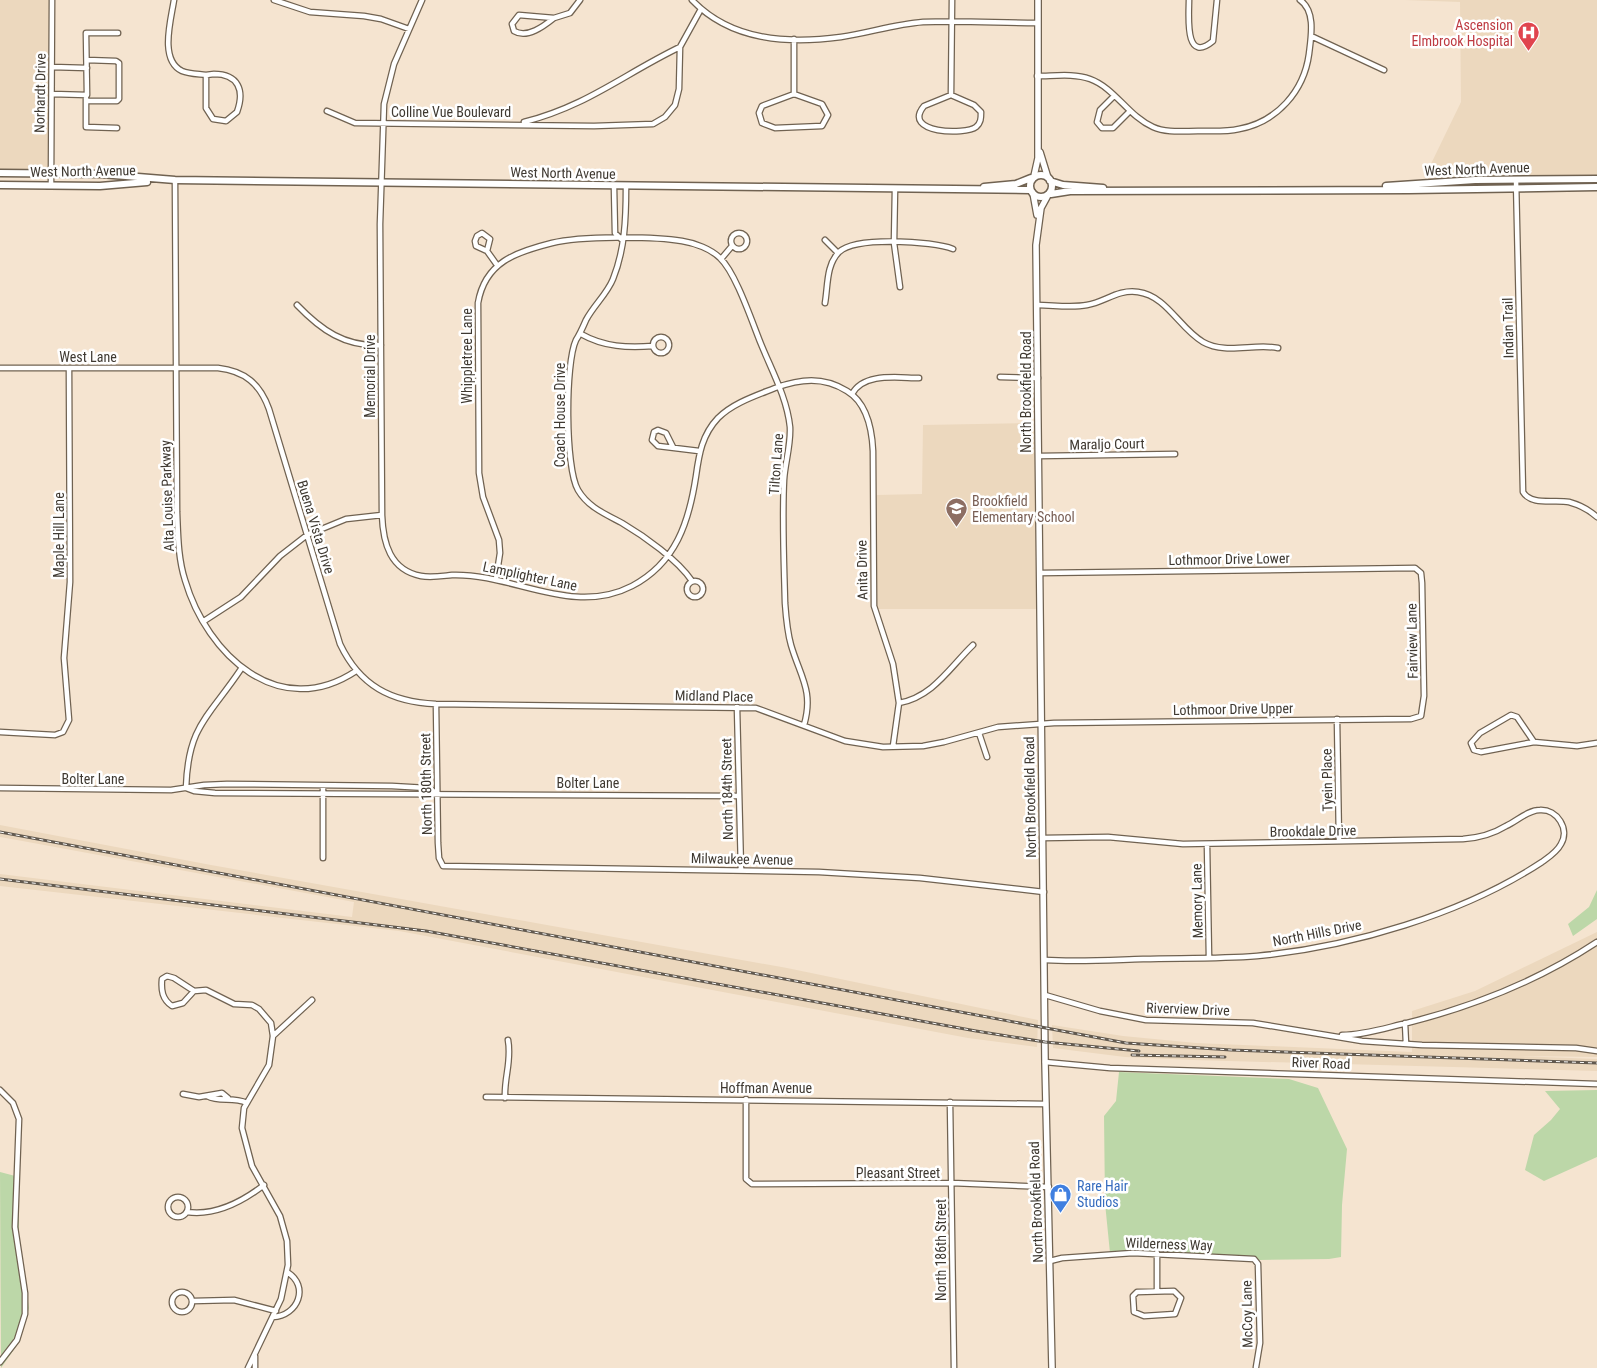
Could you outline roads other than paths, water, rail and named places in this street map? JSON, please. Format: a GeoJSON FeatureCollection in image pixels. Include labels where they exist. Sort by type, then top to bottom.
{"type":"FeatureCollection","features":[{"type":"Feature","properties":{"kind":"main road","name":"West North Avenue"},"geometry":{"type":"LineString","coordinates":[[0,173],[101,174],[166,180]]}},
{"type":"Feature","properties":{"kind":"main road"},"geometry":{"type":"LineString","coordinates":[[1042,175],[1049,179],[1052,186],[1049,195],[1032,192],[1029,182],[1033,177],[1042,175]]}},
{"type":"Feature","properties":{"kind":"main road","name":"West North Avenue"},"geometry":{"type":"LineString","coordinates":[[959,189],[1010,185],[1033,177]]}},
{"type":"Feature","properties":{"kind":"main road","name":"West North Avenue"},"geometry":{"type":"LineString","coordinates":[[1049,179],[1063,185],[1124,192]]}},
{"type":"Feature","properties":{"kind":"main road","name":"West North Avenue"},"geometry":{"type":"LineString","coordinates":[[1359,190],[1475,180],[1597,179]]}},
{"type":"Feature","properties":{"kind":"main road","name":"West North Avenue"},"geometry":{"type":"LineString","coordinates":[[0,185],[100,186],[174,180],[959,189],[1032,192]]}},
{"type":"Feature","properties":{"kind":"main road","name":"West North Avenue"},"geometry":{"type":"LineString","coordinates":[[1049,195],[1065,191],[1597,187]]}},
{"type":"Feature","properties":{"kind":"street","name":"Norhardt Drive"},"geometry":{"type":"LineString","coordinates":[[51,185],[52,0]]}},
{"type":"Feature","properties":{"kind":"street"},"geometry":{"type":"LineString","coordinates":[[174,0],[169,36],[171,59],[183,71],[206,75],[229,75],[237,82],[240,92],[239,107],[231,118],[219,121],[208,114],[205,99],[206,75]]}},
{"type":"Feature","properties":{"kind":"street"},"geometry":{"type":"LineString","coordinates":[[274,0],[310,12],[364,16],[381,19],[409,29]]}},
{"type":"Feature","properties":{"kind":"street","name":"Memorial Drive"},"geometry":{"type":"LineString","coordinates":[[399,565],[386,548],[382,516],[381,182],[383,123],[388,84],[422,0]]}},
{"type":"Feature","properties":{"kind":"street"},"geometry":{"type":"LineString","coordinates":[[554,18],[519,15],[513,20],[512,28],[517,33],[523,34],[554,18],[570,13],[580,0]]}},
{"type":"Feature","properties":{"kind":"street"},"geometry":{"type":"LineString","coordinates":[[692,0],[701,9],[735,30],[766,38],[794,40],[841,37],[898,24],[952,22],[1037,23]]}},
{"type":"Feature","properties":{"kind":"street"},"geometry":{"type":"LineString","coordinates":[[951,95],[952,0]]}},
{"type":"Feature","properties":{"kind":"street"},"geometry":{"type":"LineString","coordinates":[[1033,177],[1037,164],[1038,0]]}},
{"type":"Feature","properties":{"kind":"street"},"geometry":{"type":"LineString","coordinates":[[1189,0],[1188,34],[1192,43],[1199,46],[1208,46],[1213,41],[1217,0]]}},
{"type":"Feature","properties":{"kind":"street"},"geometry":{"type":"LineString","coordinates":[[1037,76],[1087,78],[1102,85],[1130,111],[1151,127],[1162,130],[1223,131],[1253,126],[1277,112],[1288,102],[1298,88],[1305,73],[1311,36],[1310,12],[1300,0]]}},
{"type":"Feature","properties":{"kind":"street","name":"Colline Vue Boulevard"},"geometry":{"type":"LineString","coordinates":[[327,111],[347,121],[383,123],[519,123],[636,126],[659,122],[670,112],[677,97],[680,47],[701,9]]}},
{"type":"Feature","properties":{"kind":"street"},"geometry":{"type":"LineString","coordinates":[[117,128],[86,127],[86,33],[118,33]]}},
{"type":"Feature","properties":{"kind":"street"},"geometry":{"type":"LineString","coordinates":[[1311,36],[1384,70]]}},
{"type":"Feature","properties":{"kind":"street"},"geometry":{"type":"LineString","coordinates":[[794,40],[794,94]]}},
{"type":"Feature","properties":{"kind":"street","name":"Colline Vue Boulevard"},"geometry":{"type":"LineString","coordinates":[[519,123],[557,112],[590,98],[680,47]]}},
{"type":"Feature","properties":{"kind":"street"},"geometry":{"type":"LineString","coordinates":[[86,101],[117,101],[119,99],[119,63],[116,60],[87,60]]}},
{"type":"Feature","properties":{"kind":"street"},"geometry":{"type":"LineString","coordinates":[[52,67],[87,68]]}},
{"type":"Feature","properties":{"kind":"street"},"geometry":{"type":"LineString","coordinates":[[52,94],[87,95]]}},
{"type":"Feature","properties":{"kind":"street"},"geometry":{"type":"LineString","coordinates":[[794,94],[822,104],[828,115],[822,126],[814,128],[775,128],[762,123],[759,113],[762,106],[794,94]]}},
{"type":"Feature","properties":{"kind":"street"},"geometry":{"type":"LineString","coordinates":[[951,95],[974,105],[981,112],[980,122],[975,128],[966,130],[929,130],[922,123],[920,116],[924,106],[951,95]]}},
{"type":"Feature","properties":{"kind":"street"},"geometry":{"type":"LineString","coordinates":[[1114,96],[1098,114],[1097,122],[1102,128],[1113,128],[1130,111]]}},
{"type":"Feature","properties":{"kind":"street"},"geometry":{"type":"LineString","coordinates":[[1037,141],[1049,179]]}},
{"type":"Feature","properties":{"kind":"street","name":"Alta Louise Parkway"},"geometry":{"type":"LineString","coordinates":[[174,180],[179,556],[189,593],[216,640],[242,669],[270,684],[296,689],[322,687],[356,671]]}},
{"type":"Feature","properties":{"kind":"street","name":"Indian Trail"},"geometry":{"type":"LineString","coordinates":[[1516,180],[1523,492],[1528,498],[1570,502],[1587,508],[1597,517]]}},
{"type":"Feature","properties":{"kind":"street","name":"Coach House Drive"},"geometry":{"type":"LineString","coordinates":[[614,186],[615,233],[621,239]]}},
{"type":"Feature","properties":{"kind":"street","name":"Coach House Drive"},"geometry":{"type":"LineString","coordinates":[[626,186],[626,226],[621,239],[618,262],[613,279],[586,320],[571,358],[569,382],[570,456],[575,484],[590,505],[630,528],[668,556],[686,572],[692,581]]}},
{"type":"Feature","properties":{"kind":"street"},"geometry":{"type":"LineString","coordinates":[[895,189],[894,243],[900,286]]}},
{"type":"Feature","properties":{"kind":"street","name":"North Brookfield Road"},"geometry":{"type":"LineString","coordinates":[[1032,192],[1037,206],[1038,226]]}},
{"type":"Feature","properties":{"kind":"street","name":"North Brookfield Road"},"geometry":{"type":"LineString","coordinates":[[1049,195],[1042,203],[1036,245],[1045,1062],[1052,1368]]}},
{"type":"Feature","properties":{"kind":"street"},"geometry":{"type":"LineString","coordinates":[[487,251],[497,265],[527,250],[558,242],[621,239]]}},
{"type":"Feature","properties":{"kind":"street","name":"Tilton Lane"},"geometry":{"type":"LineString","coordinates":[[621,239],[681,241],[705,248],[721,259],[736,283],[779,387],[787,409],[790,432],[784,488],[785,605],[791,644],[808,693],[808,712],[804,725]]}},
{"type":"Feature","properties":{"kind":"street"},"geometry":{"type":"LineString","coordinates":[[825,240],[838,253]]}},
{"type":"Feature","properties":{"kind":"street"},"geometry":{"type":"LineString","coordinates":[[825,303],[830,266],[838,253],[854,244],[936,245],[953,249]]}},
{"type":"Feature","properties":{"kind":"street"},"geometry":{"type":"LineString","coordinates":[[721,259],[732,246]]}},
{"type":"Feature","properties":{"kind":"street","name":"Whippletree Lane"},"geometry":{"type":"LineString","coordinates":[[496,579],[500,552],[499,540],[483,497],[479,473],[477,312],[480,293],[497,265]]}},
{"type":"Feature","properties":{"kind":"street"},"geometry":{"type":"LineString","coordinates":[[1037,305],[1088,305],[1117,293],[1137,292],[1158,300],[1196,337],[1212,346],[1278,348]]}},
{"type":"Feature","properties":{"kind":"street"},"geometry":{"type":"LineString","coordinates":[[297,305],[314,322],[336,337],[358,344],[381,345]]}},
{"type":"Feature","properties":{"kind":"street"},"geometry":{"type":"LineString","coordinates":[[581,334],[601,343],[620,347],[654,346]]}},
{"type":"Feature","properties":{"kind":"street","name":"West Lane"},"geometry":{"type":"LineString","coordinates":[[0,368],[175,368]]}},
{"type":"Feature","properties":{"kind":"street","name":"Maple Hill Lane"},"geometry":{"type":"LineString","coordinates":[[0,732],[50,736],[59,734],[68,724],[64,658],[70,582],[69,368]]}},
{"type":"Feature","properties":{"kind":"street","name":"Buena Vista Drive"},"geometry":{"type":"LineString","coordinates":[[175,368],[230,370],[246,376],[260,388],[269,409],[336,635],[356,671],[373,685],[395,698],[436,704]]}},
{"type":"Feature","properties":{"kind":"street"},"geometry":{"type":"LineString","coordinates":[[1000,377],[1038,378]]}},
{"type":"Feature","properties":{"kind":"street"},"geometry":{"type":"LineString","coordinates":[[779,387],[803,380],[823,381],[852,394],[868,381],[881,378],[918,378]]}},
{"type":"Feature","properties":{"kind":"street","name":"Lamplighter Lane"},"geometry":{"type":"LineString","coordinates":[[399,565],[422,576],[467,575],[496,579],[562,596],[584,598],[604,596],[642,580],[668,556],[678,542],[688,518],[699,451],[708,430],[726,411],[779,387]]}},
{"type":"Feature","properties":{"kind":"street","name":"Anita Drive"},"geometry":{"type":"LineString","coordinates":[[852,394],[871,426],[873,451],[874,606],[893,664],[899,703],[892,746]]}},
{"type":"Feature","properties":{"kind":"street"},"geometry":{"type":"LineString","coordinates":[[673,447],[666,433],[658,430],[654,432],[652,436],[654,444],[673,447],[699,451]]}},
{"type":"Feature","properties":{"kind":"street","name":"Maraljo Court"},"geometry":{"type":"LineString","coordinates":[[1039,456],[1175,454]]}},
{"type":"Feature","properties":{"kind":"street"},"geometry":{"type":"LineString","coordinates":[[204,621],[241,597],[280,556],[307,535],[346,519],[382,516]]}},
{"type":"Feature","properties":{"kind":"street","name":"Lothmoor Drive Lower"},"geometry":{"type":"LineString","coordinates":[[1040,573],[1396,568],[1418,570]]}},
{"type":"Feature","properties":{"kind":"street","name":"Fairview Lane"},"geometry":{"type":"LineString","coordinates":[[1418,570],[1422,583],[1423,713]]}},
{"type":"Feature","properties":{"kind":"street"},"geometry":{"type":"LineString","coordinates":[[899,703],[916,697],[933,687],[973,645]]}},
{"type":"Feature","properties":{"kind":"street"},"geometry":{"type":"LineString","coordinates":[[186,788],[189,753],[198,728],[242,669]]}},
{"type":"Feature","properties":{"kind":"street","name":"Midland Place"},"geometry":{"type":"LineString","coordinates":[[436,704],[737,707],[762,709],[845,741],[892,746],[930,745],[998,727],[1041,724]]}},
{"type":"Feature","properties":{"kind":"street","name":"North 180th Street"},"geometry":{"type":"LineString","coordinates":[[436,704],[440,863]]}},
{"type":"Feature","properties":{"kind":"street","name":"North 184th Street"},"geometry":{"type":"LineString","coordinates":[[737,707],[741,870]]}},
{"type":"Feature","properties":{"kind":"street","name":"Lothmoor Drive Upper"},"geometry":{"type":"LineString","coordinates":[[1041,724],[1411,719],[1421,716],[1423,713]]}},
{"type":"Feature","properties":{"kind":"street"},"geometry":{"type":"LineString","coordinates":[[1534,742],[1517,717],[1511,715],[1476,736],[1471,743],[1474,750],[1481,752],[1534,742],[1577,746],[1597,743]]}},
{"type":"Feature","properties":{"kind":"street","name":"Tyein Place"},"geometry":{"type":"LineString","coordinates":[[1337,719],[1339,842]]}},
{"type":"Feature","properties":{"kind":"street"},"geometry":{"type":"LineString","coordinates":[[979,733],[987,757]]}},
{"type":"Feature","properties":{"kind":"street","name":"Bolter Lane"},"geometry":{"type":"LineString","coordinates":[[0,788],[100,791],[186,788],[212,784],[427,788],[437,793]]}},
{"type":"Feature","properties":{"kind":"street"},"geometry":{"type":"LineString","coordinates":[[323,786],[323,858]]}},
{"type":"Feature","properties":{"kind":"street","name":"Bolter Lane"},"geometry":{"type":"LineString","coordinates":[[186,788],[215,793],[323,795],[422,796],[437,793],[739,796]]}},
{"type":"Feature","properties":{"kind":"street","name":"Brookdale Drive"},"geometry":{"type":"LineString","coordinates":[[1043,838],[1108,838],[1160,843],[1208,844],[1474,838],[1499,830],[1528,814],[1540,810],[1551,812],[1559,819],[1564,834]]}},
{"type":"Feature","properties":{"kind":"street","name":"North Hills Drive"},"geometry":{"type":"LineString","coordinates":[[1045,960],[1259,956],[1363,936],[1431,916],[1480,897],[1533,868],[1558,849],[1564,834]]}},
{"type":"Feature","properties":{"kind":"street","name":"Memory Lane"},"geometry":{"type":"LineString","coordinates":[[1208,844],[1209,958]]}},
{"type":"Feature","properties":{"kind":"street","name":"Milwaukee Avenue"},"geometry":{"type":"LineString","coordinates":[[440,863],[448,867],[741,870],[874,874],[1044,892]]}},
{"type":"Feature","properties":{"kind":"street","name":"Riverview Drive"},"geometry":{"type":"LineString","coordinates":[[1333,1036],[1359,1034],[1450,1012],[1500,993],[1554,968],[1597,942]]}},
{"type":"Feature","properties":{"kind":"street"},"geometry":{"type":"LineString","coordinates":[[194,991],[183,1003],[172,1006],[166,1002],[163,994],[162,979],[167,976],[174,978],[194,991],[206,990],[234,1004],[252,1005],[259,1009],[271,1023],[273,1036],[269,1065],[247,1103],[242,1118],[244,1139],[252,1166],[274,1202],[284,1228],[288,1255],[288,1272],[276,1311],[248,1368]]}},
{"type":"Feature","properties":{"kind":"street","name":"Riverview Drive"},"geometry":{"type":"LineString","coordinates":[[1045,995],[1138,1019],[1253,1023],[1333,1036],[1406,1044],[1576,1048],[1597,1051]]}},
{"type":"Feature","properties":{"kind":"street"},"geometry":{"type":"LineString","coordinates":[[273,1036],[312,1000]]}},
{"type":"Feature","properties":{"kind":"street"},"geometry":{"type":"LineString","coordinates":[[1405,1023],[1406,1044]]}},
{"type":"Feature","properties":{"kind":"street"},"geometry":{"type":"LineString","coordinates":[[504,1098],[504,1079],[510,1059],[508,1040]]}},
{"type":"Feature","properties":{"kind":"street","name":"River Road"},"geometry":{"type":"LineString","coordinates":[[1045,1062],[1120,1068],[1597,1084]]}},
{"type":"Feature","properties":{"kind":"street"},"geometry":{"type":"LineString","coordinates":[[0,1090],[13,1103],[19,1119],[15,1225],[26,1303],[22,1328],[12,1348],[0,1362]]}},
{"type":"Feature","properties":{"kind":"street"},"geometry":{"type":"LineString","coordinates":[[183,1094],[207,1096],[222,1093],[228,1098],[247,1103]]}},
{"type":"Feature","properties":{"kind":"street","name":"Hoffman Avenue"},"geometry":{"type":"LineString","coordinates":[[486,1097],[1046,1104]]}},
{"type":"Feature","properties":{"kind":"street","name":"Pleasant Street"},"geometry":{"type":"LineString","coordinates":[[746,1099],[748,1182],[759,1185],[952,1184],[1048,1187]]}},
{"type":"Feature","properties":{"kind":"street","name":"North 186th Street"},"geometry":{"type":"LineString","coordinates":[[950,1102],[954,1368]]}},
{"type":"Feature","properties":{"kind":"street"},"geometry":{"type":"LineString","coordinates":[[187,1212],[188,1204],[184,1198],[174,1197],[169,1202],[168,1209],[174,1216],[180,1217],[187,1212],[201,1213],[227,1206],[248,1197],[264,1186]]}},
{"type":"Feature","properties":{"kind":"street"},"geometry":{"type":"LineString","coordinates":[[1157,1253],[1157,1292]]}},
{"type":"Feature","properties":{"kind":"street","name":"Wilderness Way"},"geometry":{"type":"LineString","coordinates":[[1050,1262],[1088,1256],[1157,1253],[1204,1258],[1249,1258],[1257,1261]]}},
{"type":"Feature","properties":{"kind":"street","name":"McCoy Lane"},"geometry":{"type":"LineString","coordinates":[[1256,1367],[1260,1343],[1257,1261]]}},
{"type":"Feature","properties":{"kind":"street"},"geometry":{"type":"LineString","coordinates":[[273,1317],[289,1313],[298,1302],[300,1294],[297,1281],[288,1272]]}},
{"type":"Feature","properties":{"kind":"street"},"geometry":{"type":"LineString","coordinates":[[1174,1291],[1178,1294],[1181,1302],[1176,1314],[1144,1316],[1134,1312],[1132,1302],[1135,1294],[1157,1292],[1174,1291]]}},
{"type":"Feature","properties":{"kind":"street"},"geometry":{"type":"LineString","coordinates":[[180,1292],[187,1293],[192,1301],[191,1307],[186,1312],[176,1310],[172,1304],[175,1295],[180,1292]]}},
{"type":"Feature","properties":{"kind":"street"},"geometry":{"type":"LineString","coordinates":[[192,1301],[234,1300],[276,1311]]}},
{"type":"Feature","properties":{"kind":"street"},"geometry":{"type":"LineString","coordinates":[[254,1356],[254,1368]]}},
{"type":"Feature","properties":{"kind":"railway"},"geometry":{"type":"LineString","coordinates":[[0,832],[1126,1043],[1231,1050],[1597,1063]]}},
{"type":"Feature","properties":{"kind":"railway"},"geometry":{"type":"LineString","coordinates":[[0,879],[426,931],[976,1031],[1045,1042],[1139,1051]]}},
{"type":"Feature","properties":{"kind":"railway"},"geometry":{"type":"LineString","coordinates":[[1132,1055],[1225,1057]]}},
{"type":"Feature","properties":{"kind":"place","name":"Ascension Elmbrook Hospital"},"geometry":{"type":"Point","coordinates":[1529,52]}},
{"type":"Feature","properties":{"kind":"place","name":"Brookfield Elementary School"},"geometry":{"type":"Point","coordinates":[956,528]}},
{"type":"Feature","properties":{"kind":"place","name":"Rare Hair Studios"},"geometry":{"type":"Point","coordinates":[1061,1213]}}]}
